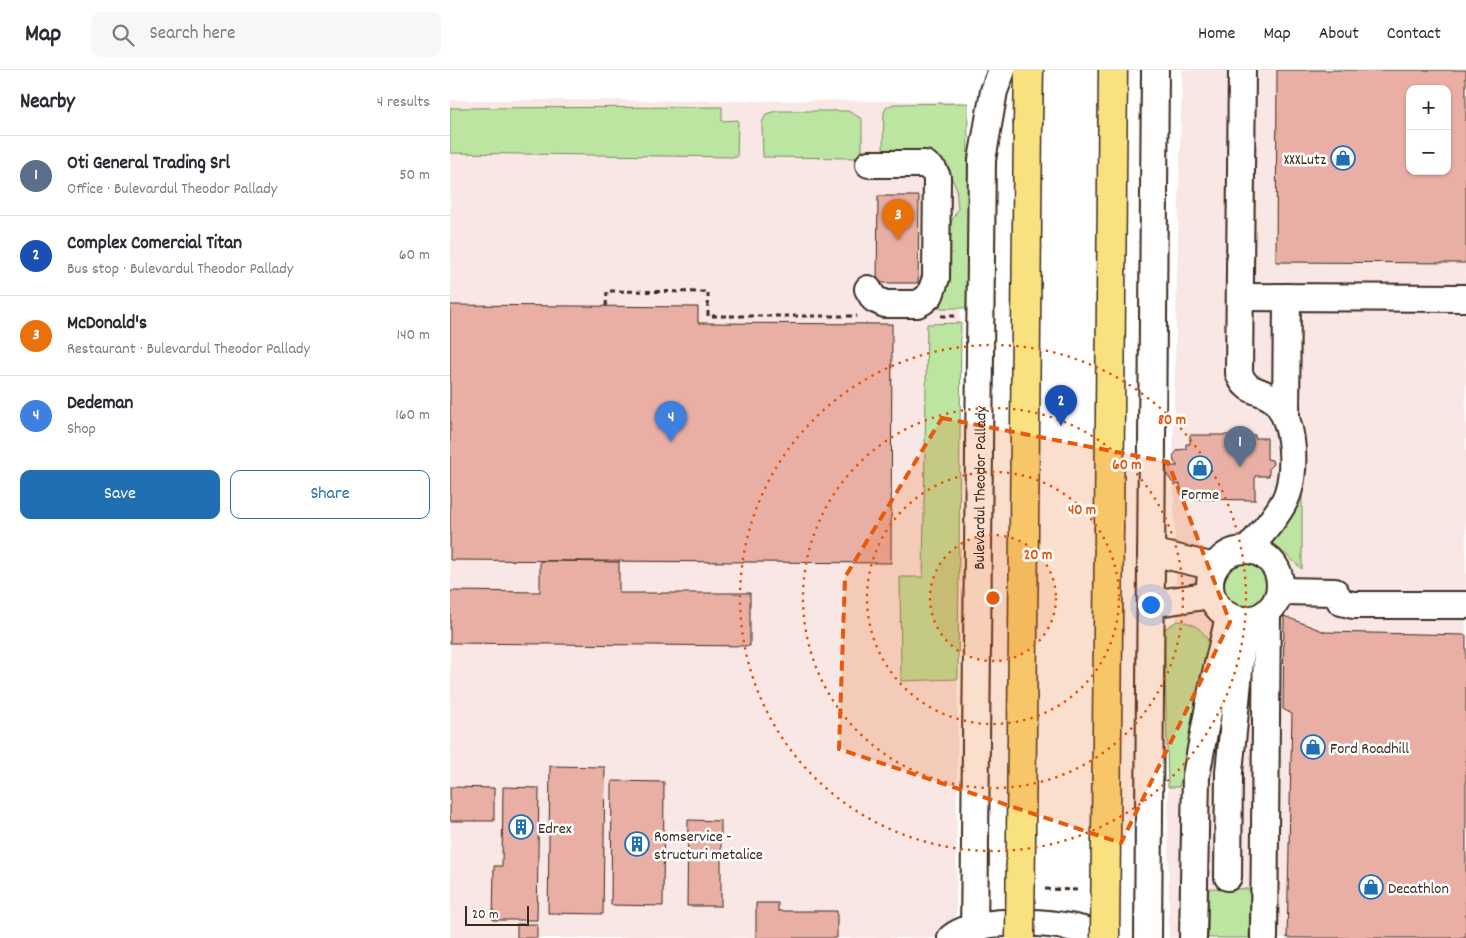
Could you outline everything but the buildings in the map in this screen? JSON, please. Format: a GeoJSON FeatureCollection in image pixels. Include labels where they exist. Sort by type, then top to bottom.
{"type":"FeatureCollection","features":[{"type":"Feature","properties":{"kind":"main road"},"geometry":{"type":"LineString","coordinates":[[1020,938],[1028,70]]}},
{"type":"Feature","properties":{"kind":"main road"},"geometry":{"type":"LineString","coordinates":[[1105,938],[1113,70]]}},
{"type":"Feature","properties":{"kind":"street","name":"Bulevardul Theodor Pallady"},"geometry":{"type":"LineString","coordinates":[[966,934],[982,160],[994,91],[1002,70]]}},
{"type":"Feature","properties":{"kind":"street"},"geometry":{"type":"LineString","coordinates":[[1148,938],[1155,70]]}},
{"type":"Feature","properties":{"kind":"street"},"geometry":{"type":"LineString","coordinates":[[1242,70],[1239,373],[1241,380],[1251,390],[1274,400],[1286,418]]}},
{"type":"Feature","properties":{"kind":"street"},"geometry":{"type":"LineString","coordinates":[[868,288],[874,299],[885,304],[917,304],[930,295],[936,278],[937,177],[934,171],[925,164],[869,164]]}},
{"type":"Feature","properties":{"kind":"street"},"geometry":{"type":"LineString","coordinates":[[1240,297],[1466,298]]}},
{"type":"Feature","properties":{"kind":"street"},"geometry":{"type":"LineString","coordinates":[[1248,549],[1279,511],[1287,497],[1291,480],[1290,432],[1286,418],[1287,297]]}},
{"type":"Feature","properties":{"kind":"street"},"geometry":{"type":"LineString","coordinates":[[1193,938],[1196,776],[1212,690],[1247,617],[1278,600],[1281,591],[1281,579],[1277,568],[1260,552],[1248,549],[1229,554],[1221,559],[1214,567],[1211,576],[1211,595],[1222,612],[1247,617]]}},
{"type":"Feature","properties":{"kind":"street"},"geometry":{"type":"LineString","coordinates":[[1152,552],[1214,567]]}},
{"type":"Feature","properties":{"kind":"street"},"geometry":{"type":"LineString","coordinates":[[1281,591],[1334,592],[1341,602],[1347,604],[1466,605]]}},
{"type":"Feature","properties":{"kind":"street"},"geometry":{"type":"LineString","coordinates":[[1151,604],[1211,595]]}},
{"type":"Feature","properties":{"kind":"street"},"geometry":{"type":"LineString","coordinates":[[1228,877],[1229,772],[1247,617]]}},
{"type":"Feature","properties":{"kind":"street"},"geometry":{"type":"LineString","coordinates":[[1247,617],[1264,938]]}},
{"type":"Feature","properties":{"kind":"street"},"geometry":{"type":"LineString","coordinates":[[966,934],[1012,924],[1055,924],[1081,928],[1105,938]]}},
{"type":"Feature","properties":{"kind":"path"},"geometry":{"type":"LineString","coordinates":[[606,306],[607,291],[708,292],[708,316],[864,316]]}},
{"type":"Feature","properties":{"kind":"path"},"geometry":{"type":"LineString","coordinates":[[932,316],[980,316]]}},
{"type":"Feature","properties":{"kind":"path"},"geometry":{"type":"LineString","coordinates":[[1044,890],[1087,890]]}},
{"type":"Feature","properties":{"kind":"highlighted area"},"geometry":{"type":"Polygon","coordinates":[[[942,418],[1168,462],[1230,622],[1121,843],[839,749],[845,577],[942,418]]]}},
{"type":"Feature","properties":{"kind":"shaded area"},"geometry":{"type":"Polygon","coordinates":[[[1182,70],[1466,70],[1466,938],[1169,938],[1164,632],[1166,628],[1177,621],[1173,448],[1182,70]]]}},
{"type":"Feature","properties":{"kind":"shaded area"},"geometry":{"type":"Polygon","coordinates":[[[450,100],[962,101],[956,938],[450,938],[450,100]]]}},
{"type":"Feature","properties":{"kind":"green space"},"geometry":{"type":"Polygon","coordinates":[[[968,103],[967,308],[925,308],[944,235],[958,209],[956,186],[945,168],[885,156],[883,151],[884,112],[887,107],[894,104],[968,103]]]}},
{"type":"Feature","properties":{"kind":"green space"},"geometry":{"type":"Polygon","coordinates":[[[722,107],[722,121],[738,120],[737,157],[450,153],[450,108],[722,107]]]}},
{"type":"Feature","properties":{"kind":"green space"},"geometry":{"type":"Polygon","coordinates":[[[776,111],[848,111],[862,119],[862,158],[763,157],[762,123],[766,114],[776,111]]]}},
{"type":"Feature","properties":{"kind":"green space"},"geometry":{"type":"Polygon","coordinates":[[[961,323],[958,679],[901,681],[900,577],[923,577],[927,324],[961,323]]]}},
{"type":"Feature","properties":{"kind":"green space"},"geometry":{"type":"Polygon","coordinates":[[[1302,474],[1302,569],[1281,550],[1268,542],[1302,474]]]}},
{"type":"Feature","properties":{"kind":"green space"},"geometry":{"type":"Polygon","coordinates":[[[1249,564],[1257,567],[1263,573],[1266,585],[1263,597],[1257,603],[1241,606],[1233,603],[1227,597],[1224,581],[1227,573],[1233,567],[1249,564]]]}},
{"type":"Feature","properties":{"kind":"green space"},"geometry":{"type":"Polygon","coordinates":[[[1177,621],[1191,624],[1201,631],[1208,641],[1211,654],[1179,787],[1168,787],[1164,632],[1166,628],[1177,621]]]}},
{"type":"Feature","properties":{"kind":"green space"},"geometry":{"type":"Polygon","coordinates":[[[1209,888],[1250,889],[1249,938],[1208,938],[1209,888]]]}},
{"type":"Feature","properties":{"kind":"place","name":"XXXLutz"},"geometry":{"type":"Point","coordinates":[1343,158]}},
{"type":"Feature","properties":{"kind":"place","name":"McDonald's"},"geometry":{"type":"Point","coordinates":[898,240]}},
{"type":"Feature","properties":{"kind":"place","name":"Complex Comercial Titan"},"geometry":{"type":"Point","coordinates":[1061,426]}},
{"type":"Feature","properties":{"kind":"place","name":"Dedeman"},"geometry":{"type":"Point","coordinates":[671,442]}},
{"type":"Feature","properties":{"kind":"place","name":"Oti General Trading Srl"},"geometry":{"type":"Point","coordinates":[1240,467]}},
{"type":"Feature","properties":{"kind":"place","name":"Forme"},"geometry":{"type":"Point","coordinates":[1200,468]}},
{"type":"Feature","properties":{"kind":"place","name":"Ford Roadhill"},"geometry":{"type":"Point","coordinates":[1313,747]}},
{"type":"Feature","properties":{"kind":"place","name":"Edrex"},"geometry":{"type":"Point","coordinates":[521,827]}},
{"type":"Feature","properties":{"kind":"place","name":"Romservice - structuri metalice"},"geometry":{"type":"Point","coordinates":[637,844]}},
{"type":"Feature","properties":{"kind":"place","name":"Decathlon"},"geometry":{"type":"Point","coordinates":[1371,887]}}]}
